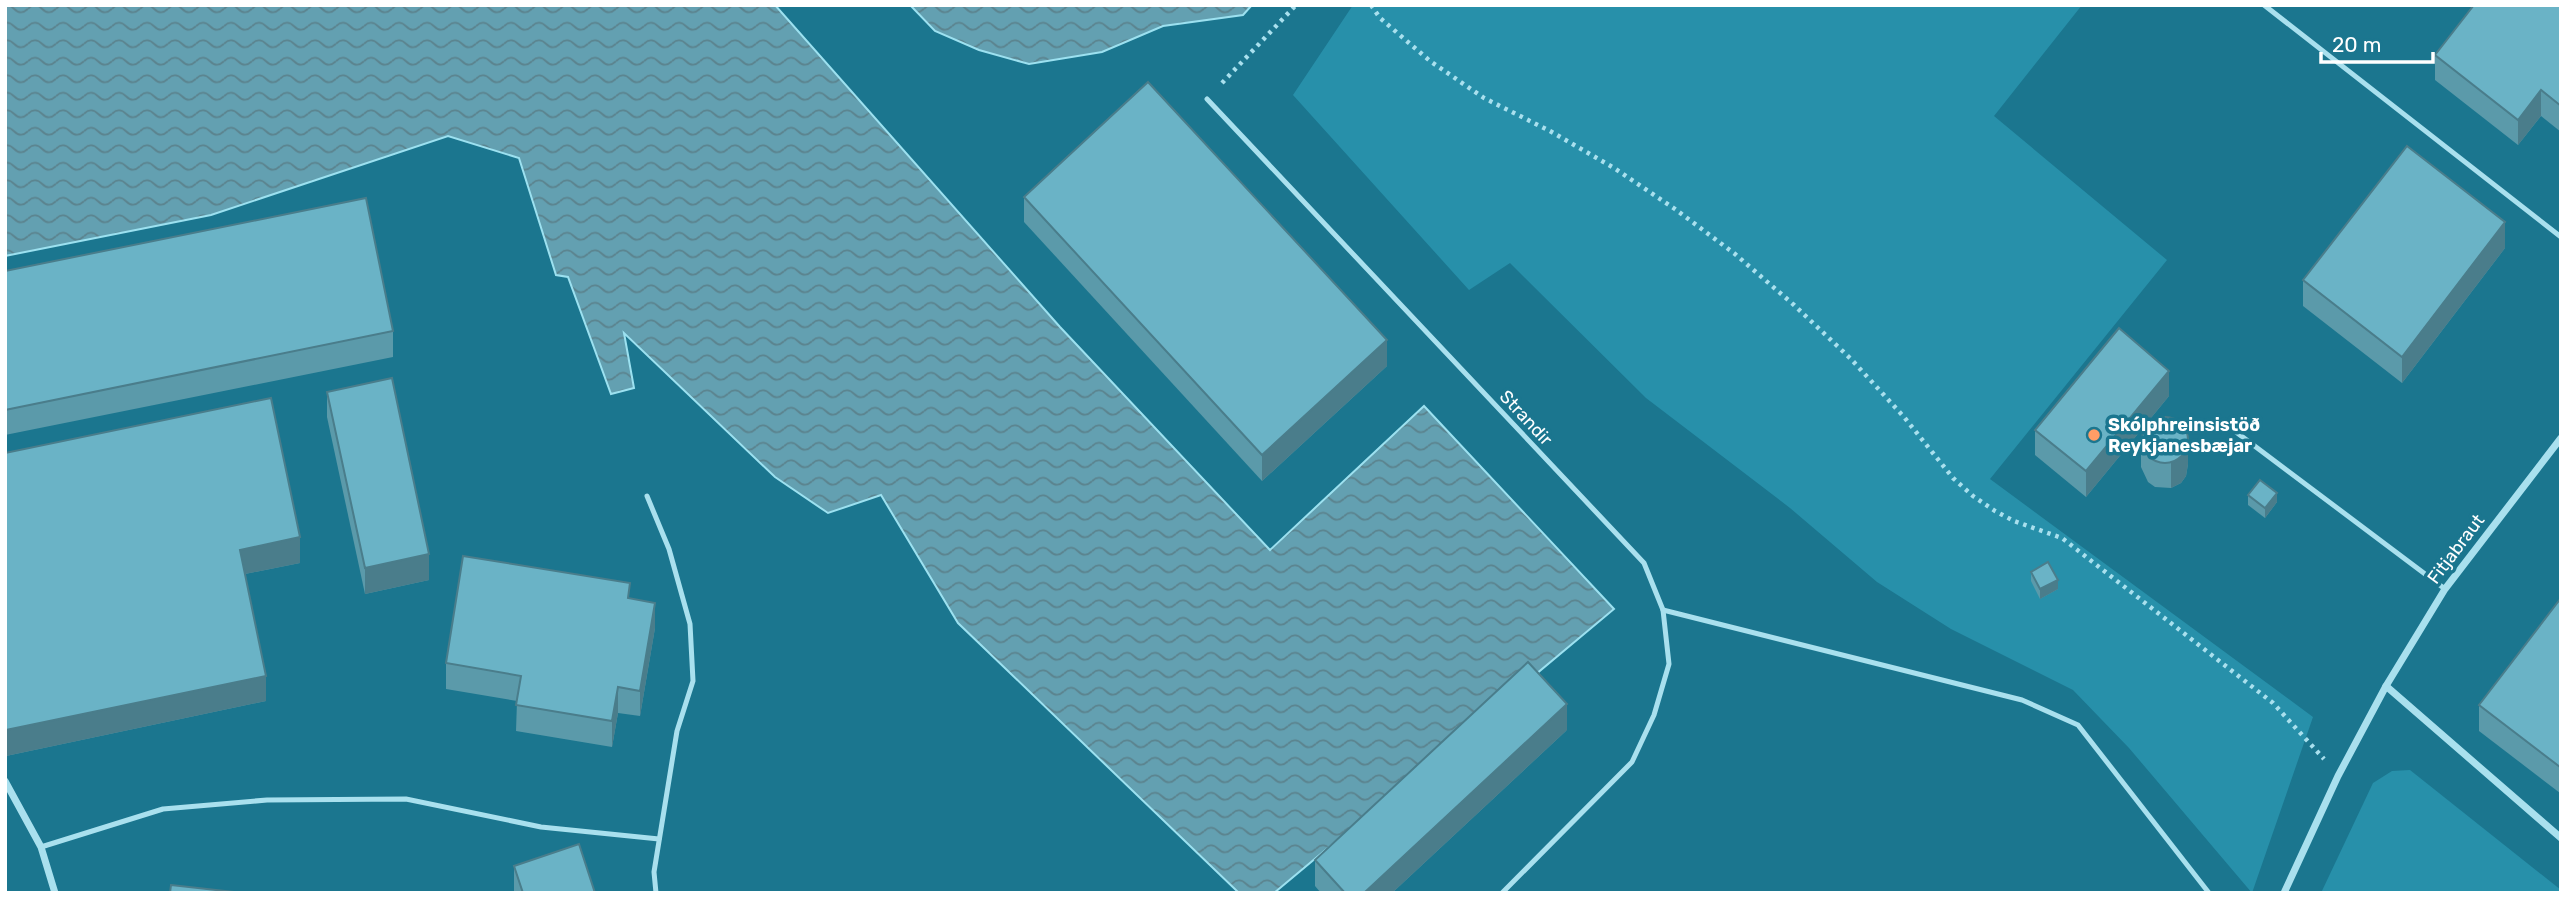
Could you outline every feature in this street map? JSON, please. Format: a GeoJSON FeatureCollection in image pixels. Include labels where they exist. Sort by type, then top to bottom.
{"type":"FeatureCollection","features":[{"type":"Feature","properties":{"kind":"street","name":"Fitjabraut"},"geometry":{"type":"LineString","coordinates":[[2284,893],[2338,776],[2386,686],[2445,589],[2561,438]]}},
{"type":"Feature","properties":{"kind":"street"},"geometry":{"type":"LineString","coordinates":[[2386,686],[2561,838]]}},
{"type":"Feature","properties":{"kind":"street"},"geometry":{"type":"LineString","coordinates":[[5,781],[41,847],[55,893]]}},
{"type":"Feature","properties":{"kind":"lane"},"geometry":{"type":"LineString","coordinates":[[2264,5],[2561,236]]}},
{"type":"Feature","properties":{"kind":"lane","name":"Strandir"},"geometry":{"type":"LineString","coordinates":[[1207,99],[1644,563],[1663,610],[1669,664],[1654,715],[1632,762],[1503,893]]}},
{"type":"Feature","properties":{"kind":"lane"},"geometry":{"type":"LineString","coordinates":[[2236,432],[2445,589]]}},
{"type":"Feature","properties":{"kind":"lane"},"geometry":{"type":"LineString","coordinates":[[647,496],[670,549],[690,624],[693,681],[677,731],[654,872],[656,893]]}},
{"type":"Feature","properties":{"kind":"lane"},"geometry":{"type":"LineString","coordinates":[[1663,610],[2022,700],[2078,725],[2209,893]]}},
{"type":"Feature","properties":{"kind":"lane"},"geometry":{"type":"LineString","coordinates":[[41,847],[163,809],[267,800],[406,799],[541,827],[659,839]]}},
{"type":"Feature","properties":{"kind":"path"},"geometry":{"type":"LineString","coordinates":[[1207,99],[1296,5]]}},
{"type":"Feature","properties":{"kind":"path"},"geometry":{"type":"LineString","coordinates":[[1371,5],[1380,18],[1430,61],[1484,98],[1550,131],[1614,168],[1735,254],[1794,304],[1851,359],[1904,417],[1953,478],[1973,496],[2004,516],[2062,538],[2273,702],[2338,776]]}},
{"type":"Feature","properties":{"kind":"shaded area"},"geometry":{"type":"Polygon","coordinates":[[[1353,5],[2082,5],[1994,116],[2167,260],[1990,479],[2313,717],[2252,893],[2129,748],[2073,690],[1951,629],[1877,582],[1790,508],[1646,398],[1510,263],[1469,290],[1293,95],[1353,5]]]}},
{"type":"Feature","properties":{"kind":"shaded area"},"geometry":{"type":"Polygon","coordinates":[[[2410,770],[2561,890],[2561,893],[2321,893],[2373,783],[2392,771],[2410,770]]]}},
{"type":"Feature","properties":{"kind":"water"},"geometry":{"type":"Polygon","coordinates":[[[5,5],[775,5],[1060,327],[1270,550],[1424,406],[1614,609],[1274,893],[1239,893],[958,623],[881,495],[828,513],[775,477],[624,333],[634,388],[611,394],[568,277],[556,275],[519,158],[448,136],[211,215],[5,256],[5,5]]]}},
{"type":"Feature","properties":{"kind":"water"},"geometry":{"type":"Polygon","coordinates":[[[910,5],[1252,5],[1243,15],[1163,26],[1102,52],[1029,64],[979,50],[935,31],[910,5]]]}},
{"type":"Feature","properties":{"kind":"building"},"geometry":{"type":"Polygon","coordinates":[[[2474,5],[2561,5],[2561,106],[2541,90],[2518,120],[2435,55],[2474,5]]]}},
{"type":"Feature","properties":{"kind":"building"},"geometry":{"type":"Polygon","coordinates":[[[1148,82],[1387,340],[1262,455],[1024,197],[1148,82]]]}},
{"type":"Feature","properties":{"kind":"building"},"geometry":{"type":"Polygon","coordinates":[[[2407,146],[2505,222],[2402,357],[2303,280],[2407,146]]]}},
{"type":"Feature","properties":{"kind":"building"},"geometry":{"type":"Polygon","coordinates":[[[366,198],[393,331],[5,410],[5,271],[366,198]]]}},
{"type":"Feature","properties":{"kind":"building","name":"Skólphreinsistöð Reykjanesbæjar"},"geometry":{"type":"Polygon","coordinates":[[[2119,328],[2169,371],[2086,471],[2035,430],[2119,328]]]}},
{"type":"Feature","properties":{"kind":"building"},"geometry":{"type":"Polygon","coordinates":[[[392,378],[429,554],[365,568],[327,392],[392,378]]]}},
{"type":"Feature","properties":{"kind":"building"},"geometry":{"type":"Polygon","coordinates":[[[271,398],[300,537],[240,550],[266,676],[6,730],[5,453],[271,398]]]}},
{"type":"Feature","properties":{"kind":"building"},"geometry":{"type":"Polygon","coordinates":[[[2165,417],[2181,424],[2188,440],[2181,456],[2165,463],[2149,456],[2142,440],[2149,424],[2165,417]]]}},
{"type":"Feature","properties":{"kind":"building"},"geometry":{"type":"Polygon","coordinates":[[[2260,480],[2277,493],[2265,508],[2248,495],[2260,480]]]}},
{"type":"Feature","properties":{"kind":"building"},"geometry":{"type":"Polygon","coordinates":[[[463,556],[630,583],[628,598],[655,603],[640,691],[618,687],[612,721],[516,705],[521,676],[446,663],[463,556]]]}},
{"type":"Feature","properties":{"kind":"building"},"geometry":{"type":"Polygon","coordinates":[[[2048,562],[2058,580],[2040,589],[2031,572],[2048,562]]]}},
{"type":"Feature","properties":{"kind":"building"},"geometry":{"type":"Polygon","coordinates":[[[2561,598],[2561,767],[2560,767],[2479,705],[2561,598]]]}},
{"type":"Feature","properties":{"kind":"building"},"geometry":{"type":"Polygon","coordinates":[[[1528,662],[1567,704],[1364,893],[1345,893],[1315,860],[1528,662]]]}},
{"type":"Feature","properties":{"kind":"building"},"geometry":{"type":"Polygon","coordinates":[[[579,844],[595,893],[523,893],[514,866],[579,844]]]}},
{"type":"Feature","properties":{"kind":"building"},"geometry":{"type":"Polygon","coordinates":[[[171,885],[243,893],[170,893],[171,885]]]}},
{"type":"Feature","properties":{"kind":"place","name":"Skólphreinsistöð Reykjanesbæjar"},"geometry":{"type":"Point","coordinates":[2094,435]}}]}
